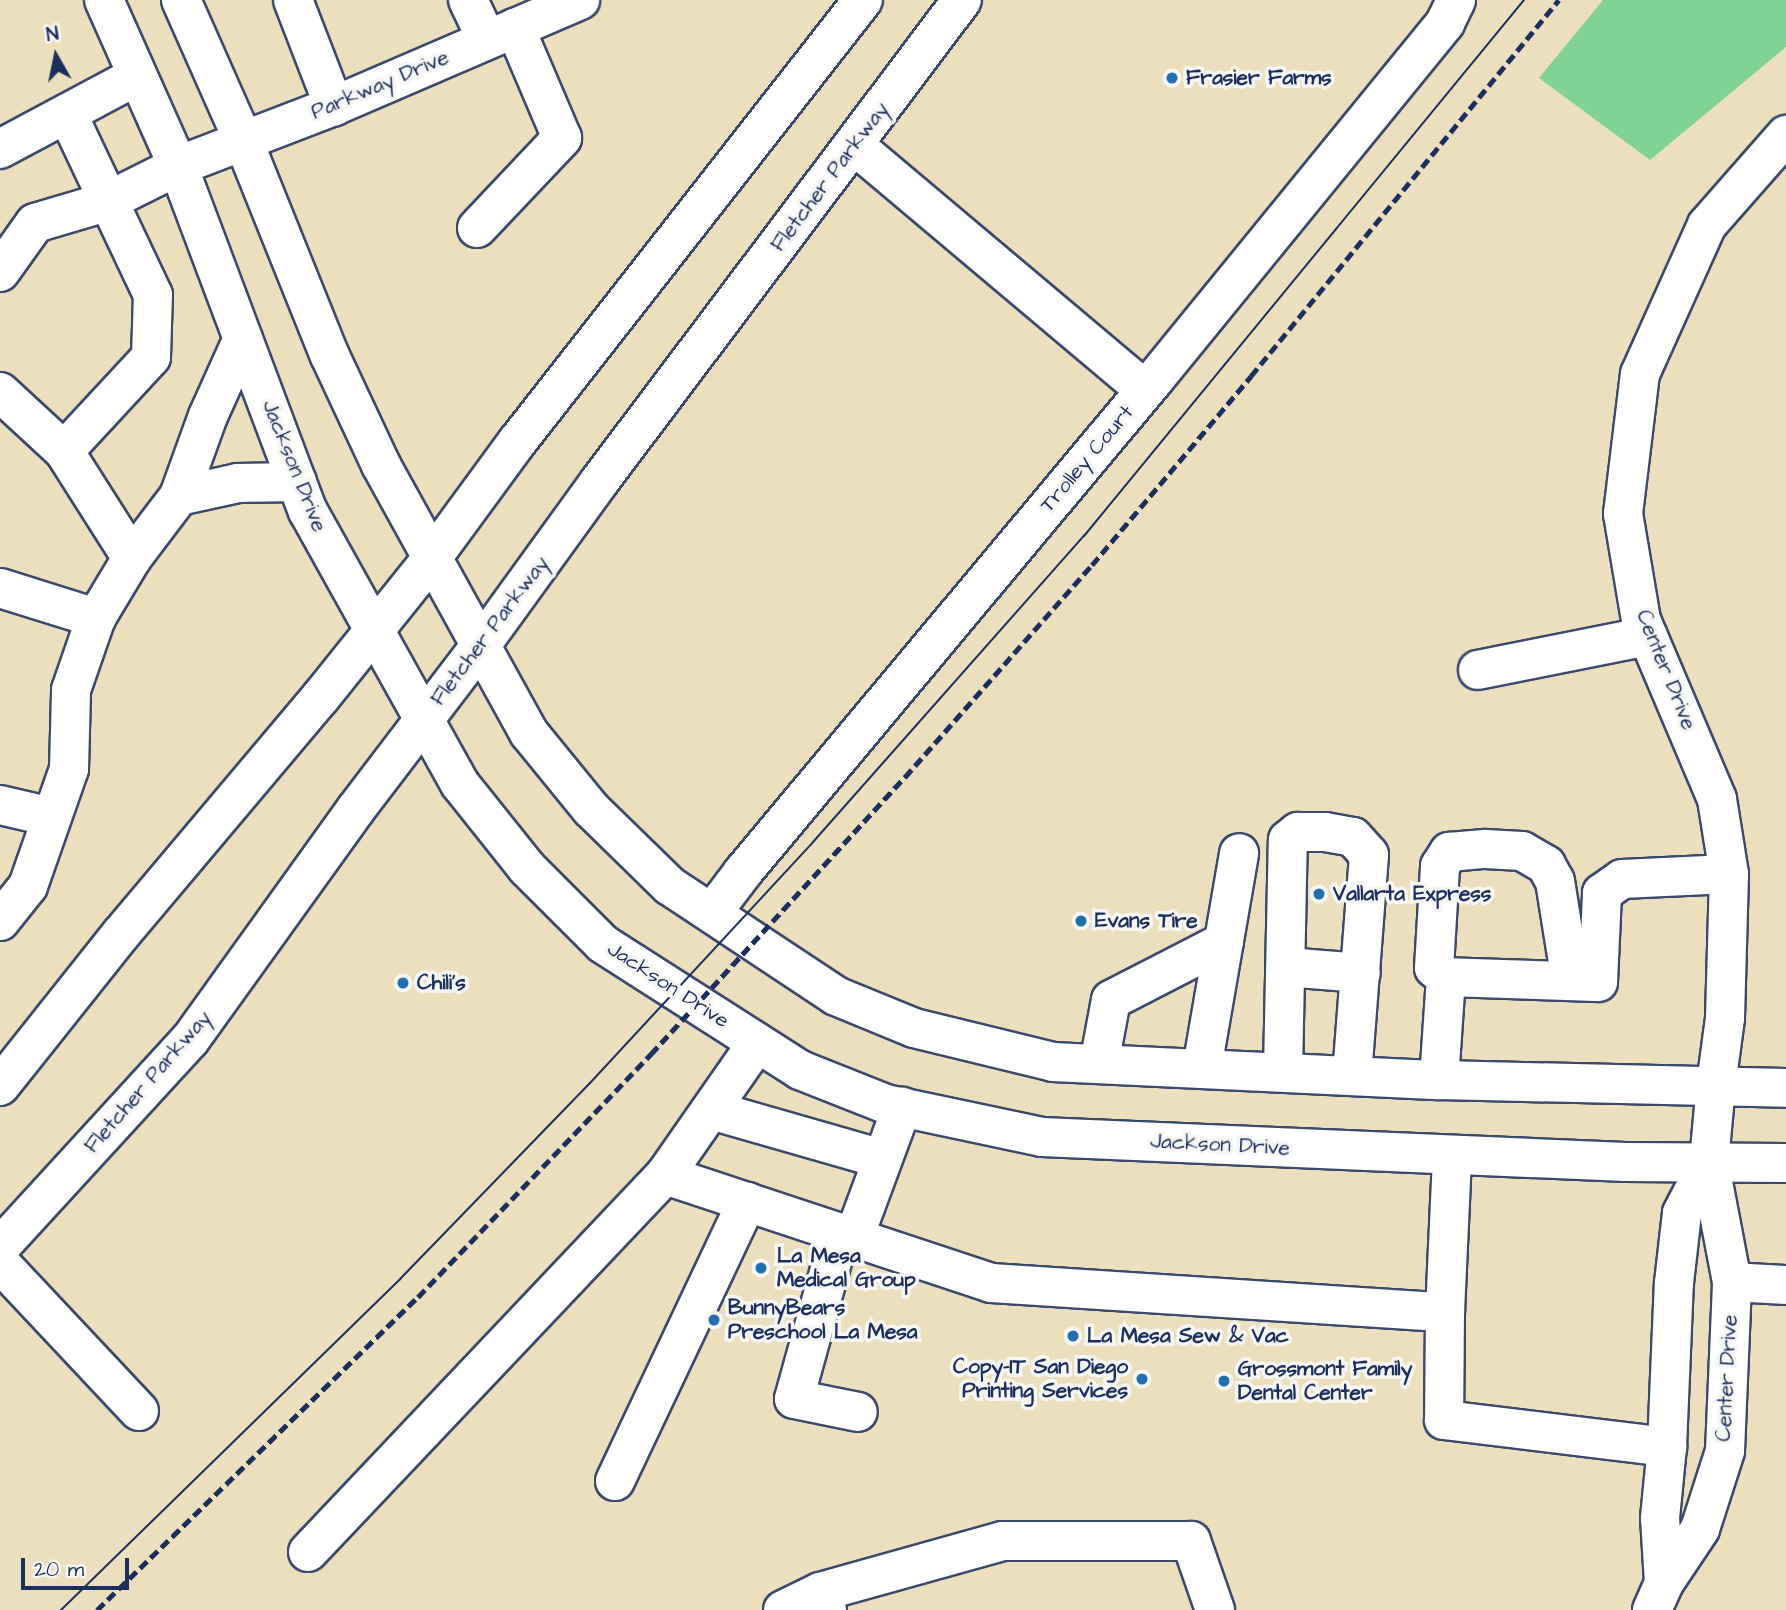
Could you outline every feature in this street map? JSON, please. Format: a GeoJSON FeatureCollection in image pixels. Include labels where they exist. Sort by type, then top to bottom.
{"type":"FeatureCollection","features":[{"type":"Feature","properties":{"kind":"main road","name":"Jackson Drive"},"geometry":{"type":"LineString","coordinates":[[104,0],[178,166],[308,511],[460,784],[527,868],[603,944],[800,1070],[902,1107],[1042,1137],[1625,1162],[1786,1163]]}},
{"type":"Feature","properties":{"kind":"main road"},"geometry":{"type":"LineString","coordinates":[[181,0],[243,140],[330,356],[381,465],[432,558],[529,733],[591,809],[670,886],[836,996],[914,1028],[1053,1062],[1439,1080],[1786,1088]]}},
{"type":"Feature","properties":{"kind":"main road"},"geometry":{"type":"LineString","coordinates":[[468,0],[501,34],[562,138],[477,228]]}},
{"type":"Feature","properties":{"kind":"main road","name":"Parkway Drive"},"geometry":{"type":"LineString","coordinates":[[0,272],[35,223],[106,202],[178,166],[334,106],[580,0]]}},
{"type":"Feature","properties":{"kind":"main road"},"geometry":{"type":"LineString","coordinates":[[0,1086],[121,934],[432,558],[517,442],[863,0]]}},
{"type":"Feature","properties":{"kind":"main road","name":"Fletcher Parkway"},"geometry":{"type":"LineString","coordinates":[[0,1247],[190,1040],[599,482],[962,0]]}},
{"type":"Feature","properties":{"kind":"main road","name":"Trolley Court"},"geometry":{"type":"LineString","coordinates":[[712,914],[743,872],[1445,23],[1456,0]]}},
{"type":"Feature","properties":{"kind":"main road"},"geometry":{"type":"LineString","coordinates":[[299,2],[334,106]]}},
{"type":"Feature","properties":{"kind":"main road"},"geometry":{"type":"LineString","coordinates":[[0,149],[137,76]]}},
{"type":"Feature","properties":{"kind":"main road"},"geometry":{"type":"LineString","coordinates":[[64,451],[152,357],[153,295],[106,202],[67,113]]}},
{"type":"Feature","properties":{"kind":"main road","name":"Center Drive"},"geometry":{"type":"LineString","coordinates":[[1658,1596],[1700,1529],[1724,1451],[1732,1282],[1709,1161],[1725,1018],[1729,874],[1717,799],[1641,620],[1623,514],[1640,374],[1707,225],[1786,135]]}},
{"type":"Feature","properties":{"kind":"main road"},"geometry":{"type":"LineString","coordinates":[[853,145],[1144,390]]}},
{"type":"Feature","properties":{"kind":"main road"},"geometry":{"type":"LineString","coordinates":[[0,920],[28,886],[69,769],[71,690],[96,618],[132,558],[179,496],[208,416],[243,338]]}},
{"type":"Feature","properties":{"kind":"main road"},"geometry":{"type":"LineString","coordinates":[[0,391],[64,451],[132,558]]}},
{"type":"Feature","properties":{"kind":"main road"},"geometry":{"type":"LineString","coordinates":[[179,496],[237,483],[297,482]]}},
{"type":"Feature","properties":{"kind":"main road"},"geometry":{"type":"LineString","coordinates":[[0,588],[96,618]]}},
{"type":"Feature","properties":{"kind":"main road"},"geometry":{"type":"LineString","coordinates":[[1478,670],[1648,636]]}},
{"type":"Feature","properties":{"kind":"main road"},"geometry":{"type":"LineString","coordinates":[[0,805],[52,817]]}},
{"type":"Feature","properties":{"kind":"main road"},"geometry":{"type":"LineString","coordinates":[[1283,1071],[1288,840],[1298,832],[1325,832],[1353,837],[1369,855],[1352,1074]]}},
{"type":"Feature","properties":{"kind":"main road"},"geometry":{"type":"LineString","coordinates":[[1571,981],[1555,881],[1546,865],[1522,851],[1485,849],[1449,852],[1440,866],[1434,968],[1446,977],[1598,982],[1602,892],[1622,879],[1729,874]]}},
{"type":"Feature","properties":{"kind":"main road"},"geometry":{"type":"LineString","coordinates":[[1202,1068],[1239,853]]}},
{"type":"Feature","properties":{"kind":"main road"},"geometry":{"type":"LineString","coordinates":[[1099,1064],[1111,1000],[1224,942]]}},
{"type":"Feature","properties":{"kind":"main road"},"geometry":{"type":"LineString","coordinates":[[1286,967],[1361,973]]}},
{"type":"Feature","properties":{"kind":"main road"},"geometry":{"type":"LineString","coordinates":[[1439,1080],[1446,977]]}},
{"type":"Feature","properties":{"kind":"main road"},"geometry":{"type":"LineString","coordinates":[[308,1552],[665,1175],[757,1043]]}},
{"type":"Feature","properties":{"kind":"main road"},"geometry":{"type":"LineString","coordinates":[[858,1412],[794,1399],[847,1235],[882,1159],[902,1107]]}},
{"type":"Feature","properties":{"kind":"main road"},"geometry":{"type":"LineString","coordinates":[[711,1110],[882,1159]]}},
{"type":"Feature","properties":{"kind":"main road"},"geometry":{"type":"LineString","coordinates":[[1452,1155],[1445,1312],[1444,1420],[1667,1447]]}},
{"type":"Feature","properties":{"kind":"main road","name":"Center Drive"},"geometry":{"type":"LineString","coordinates":[[1658,1596],[1674,1283],[1682,1213],[1709,1161]]}},
{"type":"Feature","properties":{"kind":"main road"},"geometry":{"type":"LineString","coordinates":[[665,1175],[991,1283],[1445,1312]]}},
{"type":"Feature","properties":{"kind":"main road"},"geometry":{"type":"LineString","coordinates":[[615,1481],[747,1202]]}},
{"type":"Feature","properties":{"kind":"main road"},"geometry":{"type":"LineString","coordinates":[[0,1263],[139,1411]]}},
{"type":"Feature","properties":{"kind":"main road"},"geometry":{"type":"LineString","coordinates":[[1732,1282],[1786,1285]]}},
{"type":"Feature","properties":{"kind":"main road"},"geometry":{"type":"LineString","coordinates":[[783,1610],[823,1601],[1003,1541],[1191,1541],[1215,1610]]}},
{"type":"Feature","properties":{"kind":"green space"},"geometry":{"type":"Polygon","coordinates":[[[1603,0],[1786,0],[1786,47],[1650,160],[1539,78],[1603,0]]]}},
{"type":"Feature","properties":{"kind":"tram line"},"geometry":{"type":"LineString","coordinates":[[61,1610],[400,1279],[590,1083],[813,842],[1084,536],[1524,0]]}},
{"type":"Feature","properties":{"kind":"railway"},"geometry":{"type":"LineString","coordinates":[[97,1610],[418,1297],[651,1054],[905,777],[1092,565],[1251,376],[1559,0]]}},
{"type":"Feature","properties":{"kind":"place","name":"Frasier Farms"},"geometry":{"type":"Point","coordinates":[1172,78]}},
{"type":"Feature","properties":{"kind":"place","name":"Vallarta Express"},"geometry":{"type":"Point","coordinates":[1319,894]}},
{"type":"Feature","properties":{"kind":"place","name":"Evans Tire"},"geometry":{"type":"Point","coordinates":[1081,921]}},
{"type":"Feature","properties":{"kind":"place","name":"Chili's"},"geometry":{"type":"Point","coordinates":[403,983]}},
{"type":"Feature","properties":{"kind":"place","name":"La Mesa Medical Group"},"geometry":{"type":"Point","coordinates":[761,1268]}},
{"type":"Feature","properties":{"kind":"place","name":"BunnyBears Preschool La Mesa"},"geometry":{"type":"Point","coordinates":[714,1320]}},
{"type":"Feature","properties":{"kind":"place","name":"La Mesa Sew & Vac"},"geometry":{"type":"Point","coordinates":[1073,1336]}},
{"type":"Feature","properties":{"kind":"place","name":"Copy-IT San Diego Printing Services"},"geometry":{"type":"Point","coordinates":[1142,1379]}},
{"type":"Feature","properties":{"kind":"place","name":"Grossmont Family Dental Center"},"geometry":{"type":"Point","coordinates":[1224,1381]}}]}
